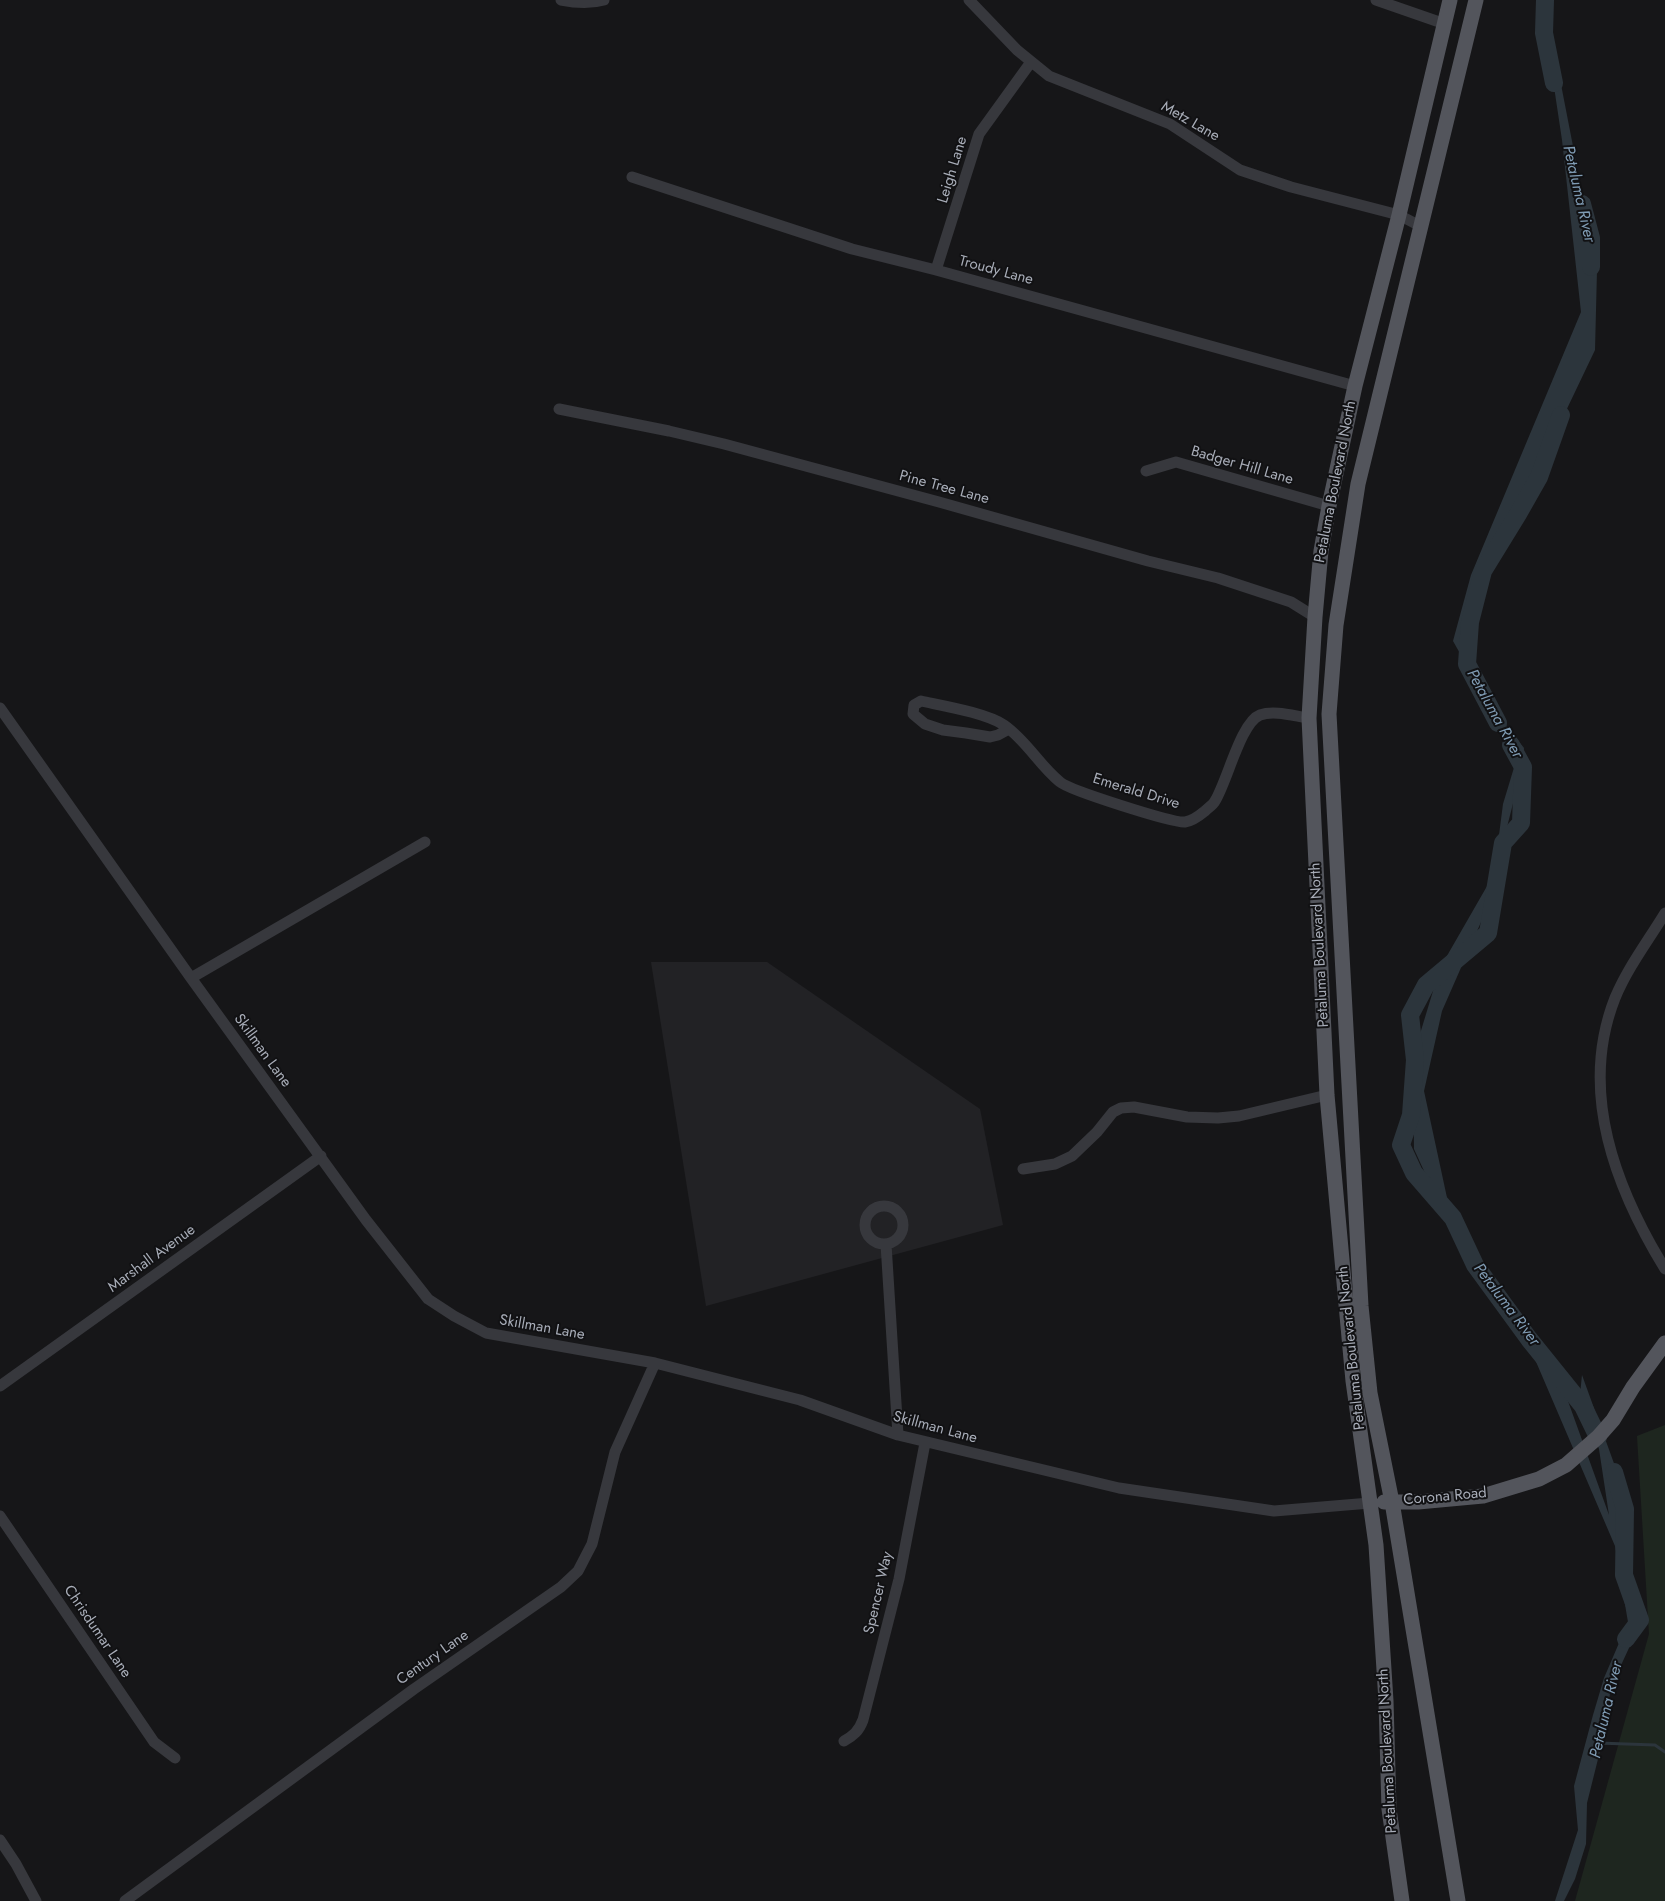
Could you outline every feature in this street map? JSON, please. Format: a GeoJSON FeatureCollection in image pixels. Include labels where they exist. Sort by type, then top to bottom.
{"type":"FeatureCollection","features":[{"type":"Feature","properties":{"kind":"main road","name":"Petaluma Boulevard North"},"geometry":{"type":"LineString","coordinates":[[1402,1901],[1388,1810],[1386,1701],[1376,1545],[1353,1381],[1327,1095],[1309,718],[1321,552],[1329,506],[1355,386],[1399,215],[1450,0]]}},
{"type":"Feature","properties":{"kind":"main road","name":"Petaluma Boulevard North"},"geometry":{"type":"LineString","coordinates":[[1458,1901],[1392,1502],[1370,1393],[1361,1306],[1329,714],[1336,625],[1358,484],[1476,0]]}},
{"type":"Feature","properties":{"kind":"main road","name":"Corona Road"},"geometry":{"type":"LineString","coordinates":[[1370,1503],[1418,1502],[1483,1496],[1539,1478],[1566,1465],[1587,1447],[1613,1420],[1633,1387],[1665,1343]]}},
{"type":"Feature","properties":{"kind":"street"},"geometry":{"type":"LineString","coordinates":[[561,0],[575,3],[604,0]]}},
{"type":"Feature","properties":{"kind":"street","name":"Metz Lane"},"geometry":{"type":"LineString","coordinates":[[969,0],[1017,50],[1049,76],[1170,124],[1240,170],[1291,187],[1399,215],[1420,226]]}},
{"type":"Feature","properties":{"kind":"street"},"geometry":{"type":"LineString","coordinates":[[1376,0],[1445,24]]}},
{"type":"Feature","properties":{"kind":"street","name":"Leigh Lane"},"geometry":{"type":"LineString","coordinates":[[936,270],[979,134],[1032,62]]}},
{"type":"Feature","properties":{"kind":"street","name":"Troudy Lane"},"geometry":{"type":"LineString","coordinates":[[632,177],[852,249],[936,270],[1355,386]]}},
{"type":"Feature","properties":{"kind":"street","name":"Pine Tree Lane"},"geometry":{"type":"LineString","coordinates":[[559,409],[669,430],[724,444],[1140,559],[1218,578],[1292,602],[1315,618]]}},
{"type":"Feature","properties":{"kind":"street","name":"Badger Hill Lane"},"geometry":{"type":"LineString","coordinates":[[1146,470],[1176,462],[1329,506]]}},
{"type":"Feature","properties":{"kind":"street","name":"Emerald Drive"},"geometry":{"type":"LineString","coordinates":[[1009,729],[990,737],[943,730],[925,724],[913,714],[914,705],[921,701],[983,716],[1004,725],[1009,729],[1024,742],[1044,768],[1062,784],[1159,817],[1185,822],[1198,817],[1214,802],[1222,788],[1241,740],[1251,722],[1258,715],[1268,713],[1309,718]]}},
{"type":"Feature","properties":{"kind":"street","name":"Skillman Lane"},"geometry":{"type":"LineString","coordinates":[[0,708],[191,978],[366,1220],[428,1299],[454,1316],[486,1333],[655,1363],[800,1400],[898,1436],[1116,1487],[1274,1511],[1370,1503]]}},
{"type":"Feature","properties":{"kind":"street"},"geometry":{"type":"LineString","coordinates":[[191,978],[425,842]]}},
{"type":"Feature","properties":{"kind":"street"},"geometry":{"type":"LineString","coordinates":[[1665,913],[1633,962],[1615,999],[1609,1018],[1600,1066],[1600,1093],[1604,1122],[1619,1180],[1647,1239],[1665,1269]]}},
{"type":"Feature","properties":{"kind":"street"},"geometry":{"type":"LineString","coordinates":[[1023,1169],[1055,1164],[1072,1156],[1097,1132],[1113,1112],[1121,1108],[1134,1107],[1187,1117],[1218,1118],[1239,1116],[1327,1095]]}},
{"type":"Feature","properties":{"kind":"street","name":"Marshall Avenue"},"geometry":{"type":"LineString","coordinates":[[0,1386],[321,1156]]}},
{"type":"Feature","properties":{"kind":"street"},"geometry":{"type":"LineString","coordinates":[[886,1244],[898,1436]]}},
{"type":"Feature","properties":{"kind":"street","name":"Century Lane"},"geometry":{"type":"LineString","coordinates":[[125,1901],[414,1689],[561,1587],[578,1571],[592,1544],[614,1452],[655,1363]]}},
{"type":"Feature","properties":{"kind":"street","name":"Spencer Way"},"geometry":{"type":"LineString","coordinates":[[844,1741],[860,1728],[863,1720],[899,1579],[925,1442]]}},
{"type":"Feature","properties":{"kind":"street","name":"Chrisdumar Lane"},"geometry":{"type":"LineString","coordinates":[[0,1516],[154,1742],[175,1758]]}},
{"type":"Feature","properties":{"kind":"street"},"geometry":{"type":"LineString","coordinates":[[0,1840],[16,1864],[36,1901]]}},
{"type":"Feature","properties":{"kind":"shaded area"},"geometry":{"type":"Polygon","coordinates":[[[651,962],[767,962],[980,1109],[1003,1225],[706,1306],[651,962]]]}},
{"type":"Feature","properties":{"kind":"shaded area"},"geometry":{"type":"Polygon","coordinates":[[[1665,1425],[1665,1901],[1575,1901],[1649,1634],[1637,1436],[1665,1425]]]}},
{"type":"Feature","properties":{"kind":"water"},"geometry":{"type":"Polygon","coordinates":[[[1541,0],[1551,0],[1552,38],[1597,270],[1595,350],[1502,545],[1473,593],[1463,644],[1502,720],[1524,748],[1520,776],[1507,827],[1506,865],[1442,1011],[1424,1091],[1449,1207],[1485,1270],[1555,1365],[1609,1515],[1599,1449],[1580,1395],[1582,1375],[1620,1480],[1624,1553],[1640,1624],[1611,1687],[1603,1739],[1587,1803],[1586,1844],[1575,1879],[1564,1901],[1555,1901],[1578,1830],[1574,1786],[1604,1678],[1628,1622],[1615,1546],[1522,1329],[1451,1230],[1414,1149],[1413,1057],[1440,968],[1494,874],[1503,804],[1516,761],[1484,696],[1453,641],[1471,575],[1581,312],[1562,140],[1541,0]]]}},
{"type":"Feature","properties":{"kind":"waterway","name":"Petaluma River"},"geometry":{"type":"LineString","coordinates":[[1545,0],[1544,33],[1554,83]]}},
{"type":"Feature","properties":{"kind":"waterway","name":"Petaluma River"},"geometry":{"type":"LineString","coordinates":[[1582,204],[1591,238],[1591,267]]}},
{"type":"Feature","properties":{"kind":"waterway","name":"Petaluma River"},"geometry":{"type":"LineString","coordinates":[[1498,723],[1467,664],[1470,622],[1483,571],[1539,477],[1561,415]]}},
{"type":"Feature","properties":{"kind":"waterway","name":"Petaluma River"},"geometry":{"type":"LineString","coordinates":[[1511,745],[1523,767],[1521,823],[1503,843],[1488,933],[1426,985],[1410,1015],[1415,1060],[1411,1115],[1401,1145],[1414,1173],[1453,1218],[1475,1265],[1529,1339],[1583,1406],[1598,1437]]}},
{"type":"Feature","properties":{"kind":"waterway","name":"Petaluma River"},"geometry":{"type":"LineString","coordinates":[[1614,1472],[1625,1509],[1624,1575],[1640,1620],[1626,1639]]}},
{"type":"Feature","properties":{"kind":"waterway"},"geometry":{"type":"LineString","coordinates":[[1598,1743],[1655,1745],[1665,1752]]}}]}
